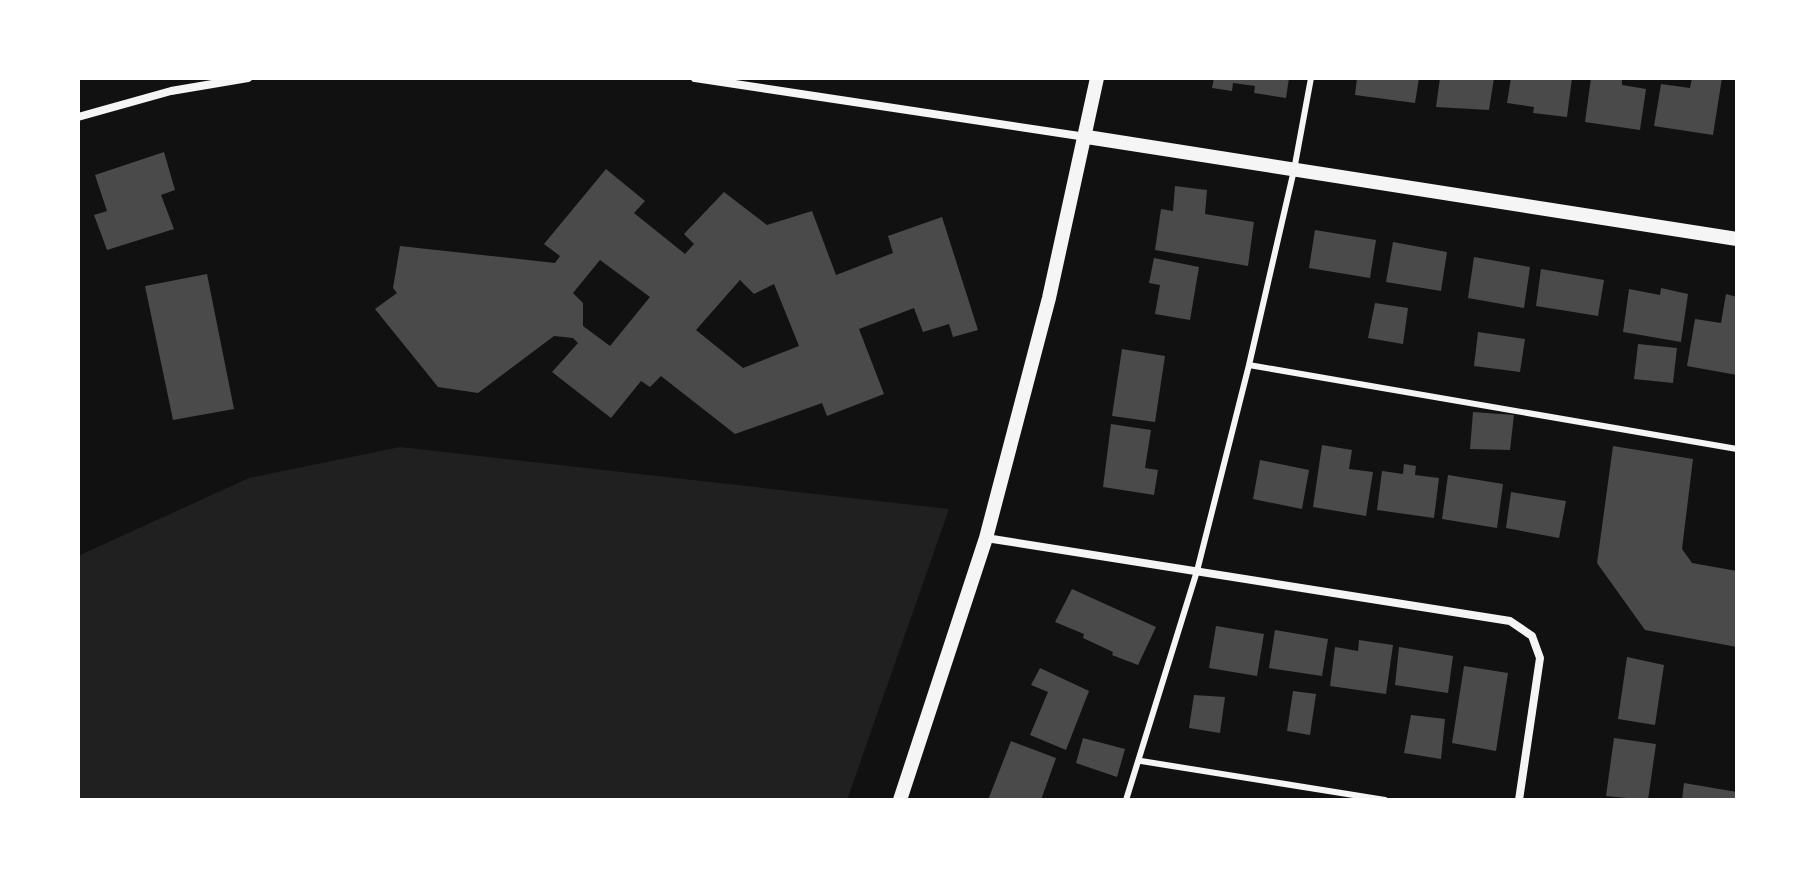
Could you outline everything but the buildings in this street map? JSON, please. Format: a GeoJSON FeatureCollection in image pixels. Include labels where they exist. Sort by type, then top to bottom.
{"type":"FeatureCollection","features":[{"type":"Feature","properties":{"kind":"street"},"geometry":{"type":"LineString","coordinates":[[78,117],[171,91],[248,78]]}},
{"type":"Feature","properties":{"kind":"street"},"geometry":{"type":"LineString","coordinates":[[695,78],[1737,239]]}},
{"type":"Feature","properties":{"kind":"street"},"geometry":{"type":"LineString","coordinates":[[900,800],[986,538],[1049,298],[1087,137],[1097,78]]}},
{"type":"Feature","properties":{"kind":"street"},"geometry":{"type":"LineString","coordinates":[[986,538],[1497,617],[1522,627],[1538,647],[1540,667],[1519,800]]}},
{"type":"Feature","properties":{"kind":"lane"},"geometry":{"type":"LineString","coordinates":[[1126,800],[1141,761],[1197,571],[1249,365],[1294,170],[1311,78]]}},
{"type":"Feature","properties":{"kind":"lane"},"geometry":{"type":"LineString","coordinates":[[1249,365],[1737,449]]}},
{"type":"Feature","properties":{"kind":"lane"},"geometry":{"type":"LineString","coordinates":[[1141,761],[1385,800]]}},
{"type":"Feature","properties":{"kind":"shaded area"},"geometry":{"type":"Polygon","coordinates":[[[400,447],[949,509],[847,800],[78,800],[78,556],[249,478],[400,447]]]}}]}
